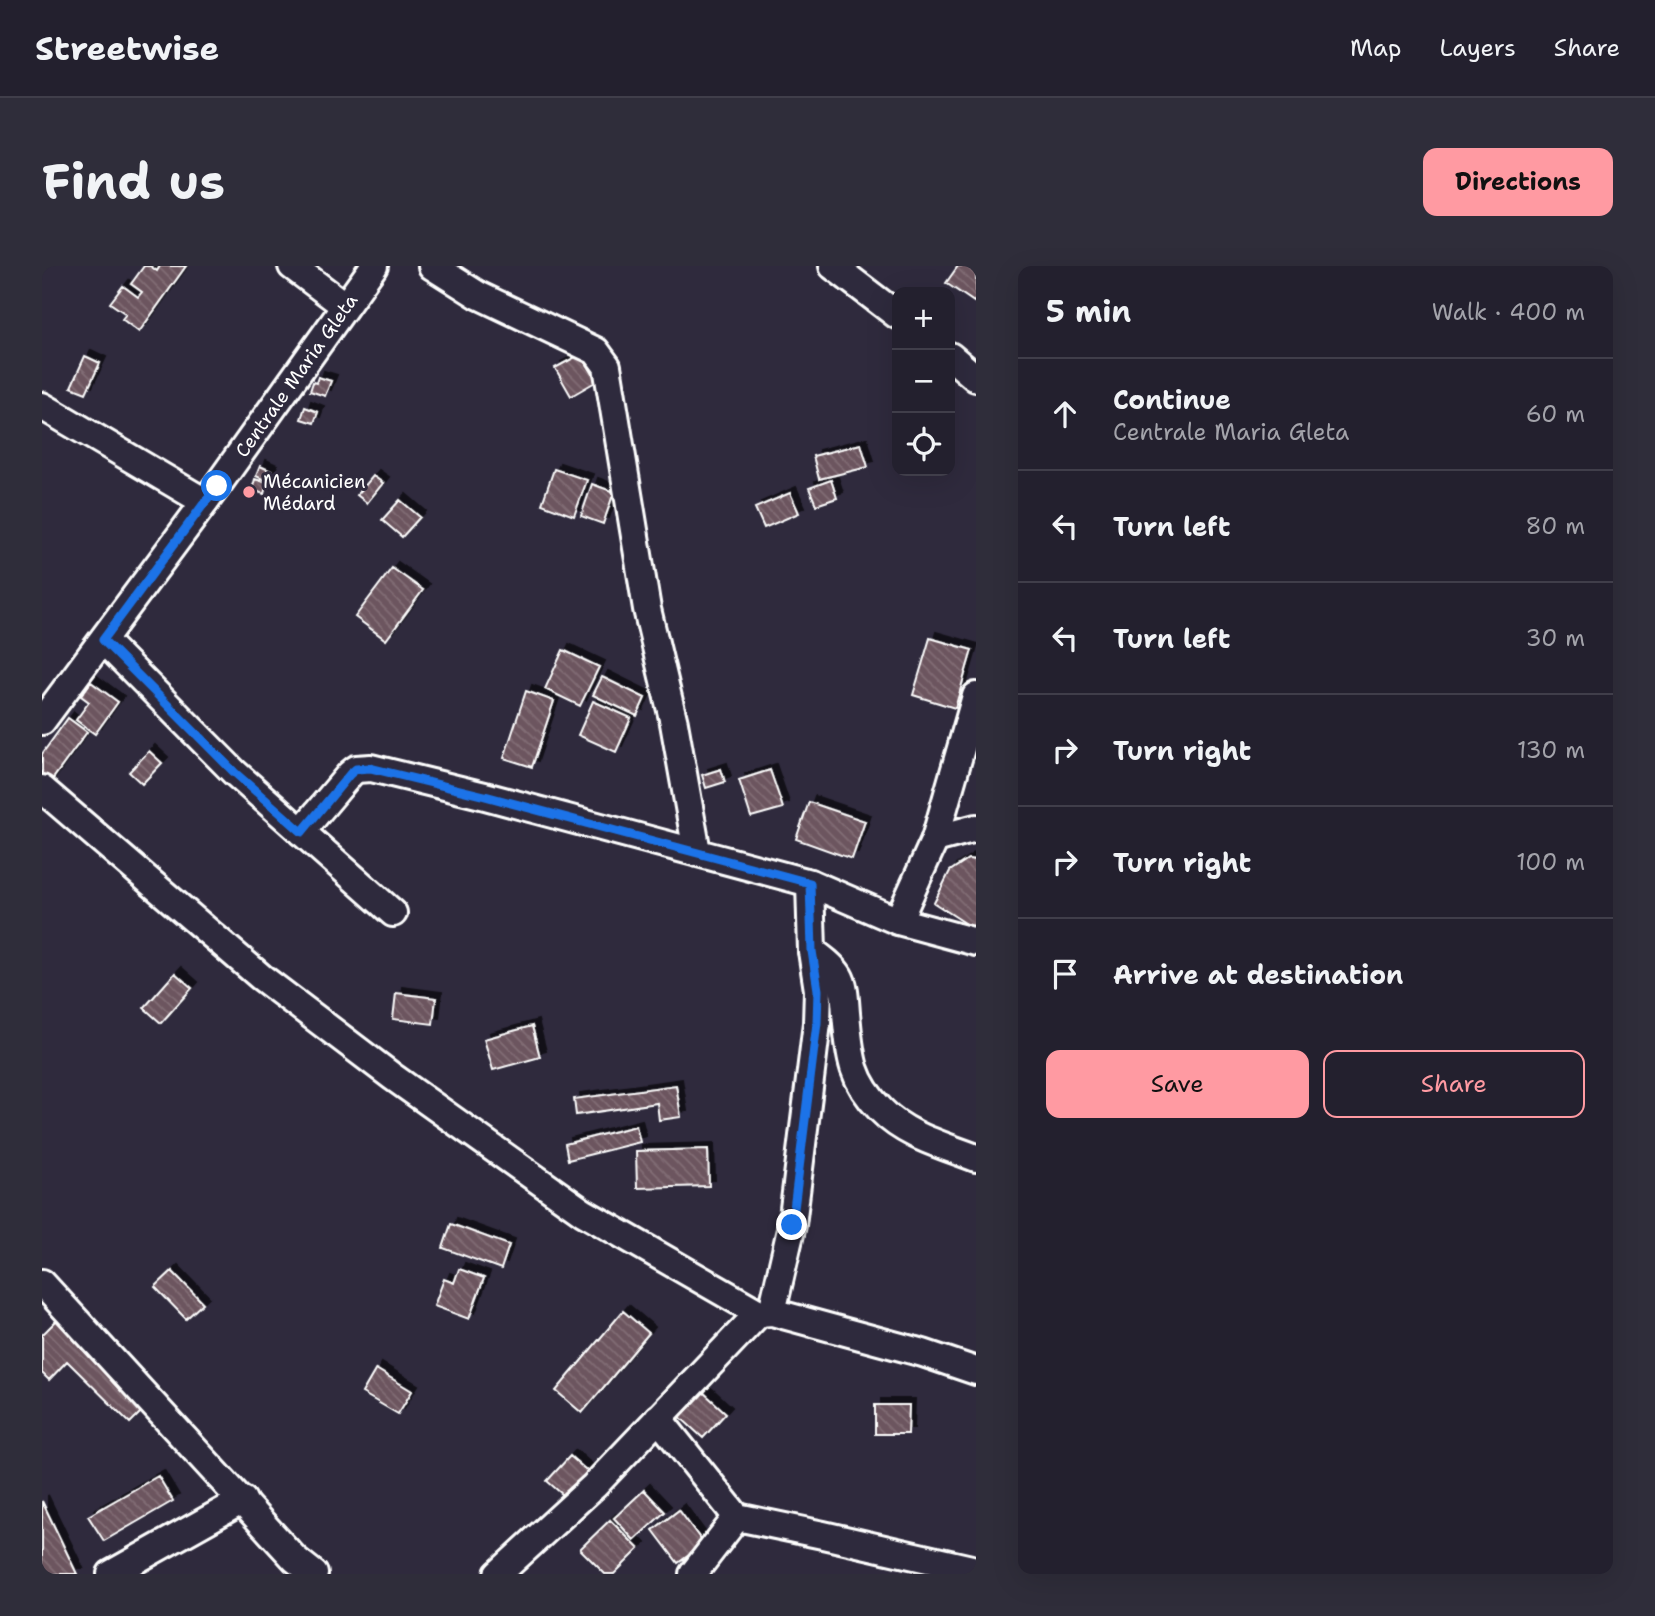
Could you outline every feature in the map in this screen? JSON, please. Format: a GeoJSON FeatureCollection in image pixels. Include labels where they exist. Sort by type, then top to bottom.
{"type":"FeatureCollection","features":[{"type":"Feature","properties":{"kind":"street"},"geometry":{"type":"LineString","coordinates":[[292,266],[345,306]]}},
{"type":"Feature","properties":{"kind":"street","name":"Centrale Maria Gleta"},"geometry":{"type":"LineString","coordinates":[[42,721],[205,502],[374,266]]}},
{"type":"Feature","properties":{"kind":"street"},"geometry":{"type":"LineString","coordinates":[[432,266],[478,295],[596,351],[607,366],[647,609],[674,723],[697,852]]}},
{"type":"Feature","properties":{"kind":"street"},"geometry":{"type":"LineString","coordinates":[[833,266],[892,311]]}},
{"type":"Feature","properties":{"kind":"street"},"geometry":{"type":"LineString","coordinates":[[955,360],[976,378]]}},
{"type":"Feature","properties":{"kind":"street"},"geometry":{"type":"LineString","coordinates":[[42,406],[205,502]]}},
{"type":"Feature","properties":{"kind":"street"},"geometry":{"type":"LineString","coordinates":[[103,640],[234,772],[393,913]]}},
{"type":"Feature","properties":{"kind":"street"},"geometry":{"type":"LineString","coordinates":[[898,921],[935,839],[976,696]]}},
{"type":"Feature","properties":{"kind":"street"},"geometry":{"type":"LineString","coordinates":[[302,832],[350,774],[356,769],[370,768],[810,883],[898,921],[976,942]]}},
{"type":"Feature","properties":{"kind":"street"},"geometry":{"type":"LineString","coordinates":[[42,789],[261,977],[393,1077],[583,1212],[765,1312],[923,1353],[976,1371]]}},
{"type":"Feature","properties":{"kind":"street"},"geometry":{"type":"LineString","coordinates":[[935,839],[976,828]]}},
{"type":"Feature","properties":{"kind":"street"},"geometry":{"type":"LineString","coordinates":[[498,1574],[594,1486],[765,1312],[792,1225],[817,1023],[818,990],[812,951],[810,883]]}},
{"type":"Feature","properties":{"kind":"street"},"geometry":{"type":"LineString","coordinates":[[812,951],[825,960],[841,978],[851,1064],[864,1091],[882,1111],[908,1131],[976,1158]]}},
{"type":"Feature","properties":{"kind":"street"},"geometry":{"type":"LineString","coordinates":[[817,1023],[849,1051]]}},
{"type":"Feature","properties":{"kind":"street"},"geometry":{"type":"LineString","coordinates":[[42,1283],[295,1559],[314,1574]]}},
{"type":"Feature","properties":{"kind":"street"},"geometry":{"type":"LineString","coordinates":[[658,1418],[737,1517],[976,1570]]}},
{"type":"Feature","properties":{"kind":"street"},"geometry":{"type":"LineString","coordinates":[[111,1574],[243,1500]]}},
{"type":"Feature","properties":{"kind":"street"},"geometry":{"type":"LineString","coordinates":[[693,1574],[737,1517]]}},
{"type":"Feature","properties":{"kind":"building"},"geometry":{"type":"Polygon","coordinates":[[[144,266],[150,266],[157,271],[160,266],[186,266],[139,332],[122,319],[126,314],[110,303],[123,286],[138,297],[142,292],[131,284],[144,266]]]}},
{"type":"Feature","properties":{"kind":"building"},"geometry":{"type":"Polygon","coordinates":[[[958,266],[976,266],[974,302],[946,283],[958,266]]]}},
{"type":"Feature","properties":{"kind":"building"},"geometry":{"type":"Polygon","coordinates":[[[581,354],[597,381],[571,396],[555,368],[581,354]]]}},
{"type":"Feature","properties":{"kind":"building"},"geometry":{"type":"Polygon","coordinates":[[[85,356],[100,363],[86,393],[71,387],[85,356]]]}},
{"type":"Feature","properties":{"kind":"building"},"geometry":{"type":"Polygon","coordinates":[[[318,377],[331,381],[325,396],[310,391],[318,377]]]}},
{"type":"Feature","properties":{"kind":"building"},"geometry":{"type":"Polygon","coordinates":[[[305,407],[318,412],[314,423],[301,419],[305,407]]]}},
{"type":"Feature","properties":{"kind":"building"},"geometry":{"type":"Polygon","coordinates":[[[861,444],[868,467],[819,479],[813,456],[861,444]]]}},
{"type":"Feature","properties":{"kind":"building"},"geometry":{"type":"Polygon","coordinates":[[[260,466],[271,471],[267,481],[256,476],[260,466]]]}},
{"type":"Feature","properties":{"kind":"building"},"geometry":{"type":"Polygon","coordinates":[[[554,469],[587,480],[574,516],[542,504],[554,469]]]}},
{"type":"Feature","properties":{"kind":"building"},"geometry":{"type":"Polygon","coordinates":[[[373,476],[383,483],[367,503],[357,495],[373,476]]]}},
{"type":"Feature","properties":{"kind":"building"},"geometry":{"type":"Polygon","coordinates":[[[255,479],[267,483],[264,494],[252,490],[255,479]]]}},
{"type":"Feature","properties":{"kind":"building"},"geometry":{"type":"Polygon","coordinates":[[[831,480],[837,498],[816,505],[809,488],[831,480]]]}},
{"type":"Feature","properties":{"kind":"building"},"geometry":{"type":"Polygon","coordinates":[[[592,484],[614,492],[603,524],[581,516],[592,484]]]}},
{"type":"Feature","properties":{"kind":"building"},"geometry":{"type":"Polygon","coordinates":[[[790,493],[799,513],[764,528],[755,508],[790,493]]]}},
{"type":"Feature","properties":{"kind":"building"},"geometry":{"type":"Polygon","coordinates":[[[400,500],[420,517],[402,537],[382,520],[400,500]]]}},
{"type":"Feature","properties":{"kind":"building"},"geometry":{"type":"Polygon","coordinates":[[[392,568],[423,590],[386,640],[355,617],[392,568]]]}},
{"type":"Feature","properties":{"kind":"building"},"geometry":{"type":"Polygon","coordinates":[[[930,638],[972,650],[955,708],[913,695],[930,638]]]}},
{"type":"Feature","properties":{"kind":"building"},"geometry":{"type":"Polygon","coordinates":[[[563,650],[599,667],[580,706],[545,689],[563,650]]]}},
{"type":"Feature","properties":{"kind":"building"},"geometry":{"type":"Polygon","coordinates":[[[602,677],[645,698],[637,716],[593,695],[602,677]]]}},
{"type":"Feature","properties":{"kind":"building"},"geometry":{"type":"Polygon","coordinates":[[[91,682],[118,702],[95,734],[76,720],[89,702],[81,696],[91,682]]]}},
{"type":"Feature","properties":{"kind":"building"},"geometry":{"type":"Polygon","coordinates":[[[526,691],[554,701],[532,767],[504,758],[526,691]]]}},
{"type":"Feature","properties":{"kind":"building"},"geometry":{"type":"Polygon","coordinates":[[[593,701],[631,718],[616,752],[578,735],[593,701]]]}},
{"type":"Feature","properties":{"kind":"building"},"geometry":{"type":"Polygon","coordinates":[[[68,718],[87,732],[49,784],[42,779],[42,754],[68,718]]]}},
{"type":"Feature","properties":{"kind":"building"},"geometry":{"type":"Polygon","coordinates":[[[149,751],[162,763],[142,784],[129,772],[149,751]]]}},
{"type":"Feature","properties":{"kind":"building"},"geometry":{"type":"Polygon","coordinates":[[[721,769],[725,782],[706,788],[702,775],[721,769]]]}},
{"type":"Feature","properties":{"kind":"building"},"geometry":{"type":"Polygon","coordinates":[[[770,770],[783,808],[751,817],[739,780],[770,770]]]}},
{"type":"Feature","properties":{"kind":"building"},"geometry":{"type":"Polygon","coordinates":[[[809,802],[865,821],[852,859],[796,839],[809,802]]]}},
{"type":"Feature","properties":{"kind":"building"},"geometry":{"type":"Polygon","coordinates":[[[968,859],[976,860],[976,930],[934,903],[950,871],[968,859]]]}},
{"type":"Feature","properties":{"kind":"building"},"geometry":{"type":"Polygon","coordinates":[[[175,973],[192,988],[161,1023],[144,1008],[175,973]]]}},
{"type":"Feature","properties":{"kind":"building"},"geometry":{"type":"Polygon","coordinates":[[[396,993],[436,998],[433,1024],[393,1019],[396,993]]]}},
{"type":"Feature","properties":{"kind":"building"},"geometry":{"type":"Polygon","coordinates":[[[532,1026],[540,1057],[493,1070],[484,1039],[532,1026]]]}},
{"type":"Feature","properties":{"kind":"building"},"geometry":{"type":"Polygon","coordinates":[[[676,1085],[681,1117],[659,1120],[657,1103],[576,1115],[574,1099],[676,1085]]]}},
{"type":"Feature","properties":{"kind":"building"},"geometry":{"type":"Polygon","coordinates":[[[636,1126],[640,1142],[568,1160],[565,1144],[636,1126]]]}},
{"type":"Feature","properties":{"kind":"building"},"geometry":{"type":"Polygon","coordinates":[[[708,1149],[709,1186],[637,1188],[636,1151],[708,1149]]]}},
{"type":"Feature","properties":{"kind":"building"},"geometry":{"type":"Polygon","coordinates":[[[451,1224],[509,1245],[501,1269],[443,1248],[451,1224]]]}},
{"type":"Feature","properties":{"kind":"building"},"geometry":{"type":"Polygon","coordinates":[[[459,1269],[484,1278],[469,1319],[434,1306],[444,1279],[454,1283],[459,1269]]]}},
{"type":"Feature","properties":{"kind":"building"},"geometry":{"type":"Polygon","coordinates":[[[172,1271],[203,1303],[186,1319],[155,1287],[172,1271]]]}},
{"type":"Feature","properties":{"kind":"building"},"geometry":{"type":"Polygon","coordinates":[[[67,1310],[156,1397],[130,1423],[67,1361],[49,1380],[42,1373],[42,1335],[67,1310]]]}},
{"type":"Feature","properties":{"kind":"building"},"geometry":{"type":"Polygon","coordinates":[[[623,1311],[649,1333],[582,1413],[556,1391],[623,1311]]]}},
{"type":"Feature","properties":{"kind":"building"},"geometry":{"type":"Polygon","coordinates":[[[376,1369],[412,1391],[398,1414],[362,1393],[376,1369]]]}},
{"type":"Feature","properties":{"kind":"building"},"geometry":{"type":"Polygon","coordinates":[[[703,1392],[726,1413],[703,1438],[680,1417],[703,1392]]]}},
{"type":"Feature","properties":{"kind":"building"},"geometry":{"type":"Polygon","coordinates":[[[875,1405],[909,1405],[908,1434],[875,1434],[875,1405]]]}},
{"type":"Feature","properties":{"kind":"building"},"geometry":{"type":"Polygon","coordinates":[[[570,1456],[593,1476],[570,1501],[547,1481],[570,1456]]]}},
{"type":"Feature","properties":{"kind":"building"},"geometry":{"type":"Polygon","coordinates":[[[158,1476],[173,1501],[104,1541],[88,1516],[158,1476]]]}},
{"type":"Feature","properties":{"kind":"building"},"geometry":{"type":"Polygon","coordinates":[[[644,1490],[665,1512],[634,1540],[614,1518],[644,1490]]]}},
{"type":"Feature","properties":{"kind":"building"},"geometry":{"type":"Polygon","coordinates":[[[42,1501],[77,1574],[42,1574],[42,1501]]]}},
{"type":"Feature","properties":{"kind":"building"},"geometry":{"type":"Polygon","coordinates":[[[679,1510],[704,1544],[678,1563],[653,1530],[679,1510]]]}},
{"type":"Feature","properties":{"kind":"building"},"geometry":{"type":"Polygon","coordinates":[[[610,1520],[639,1549],[614,1574],[605,1574],[580,1549],[610,1520]]]}},
{"type":"Feature","properties":{"kind":"place","name":"Mécanicien Médard"},"geometry":{"type":"Point","coordinates":[249,492]}},
{"type":"Feature","properties":{"kind":"route"},"geometry":{"type":"LineString","coordinates":[[217,486],[103,640],[234,772],[302,832],[350,774],[356,769],[370,768],[810,883],[812,951],[818,990],[817,1023],[792,1225]]}}]}
